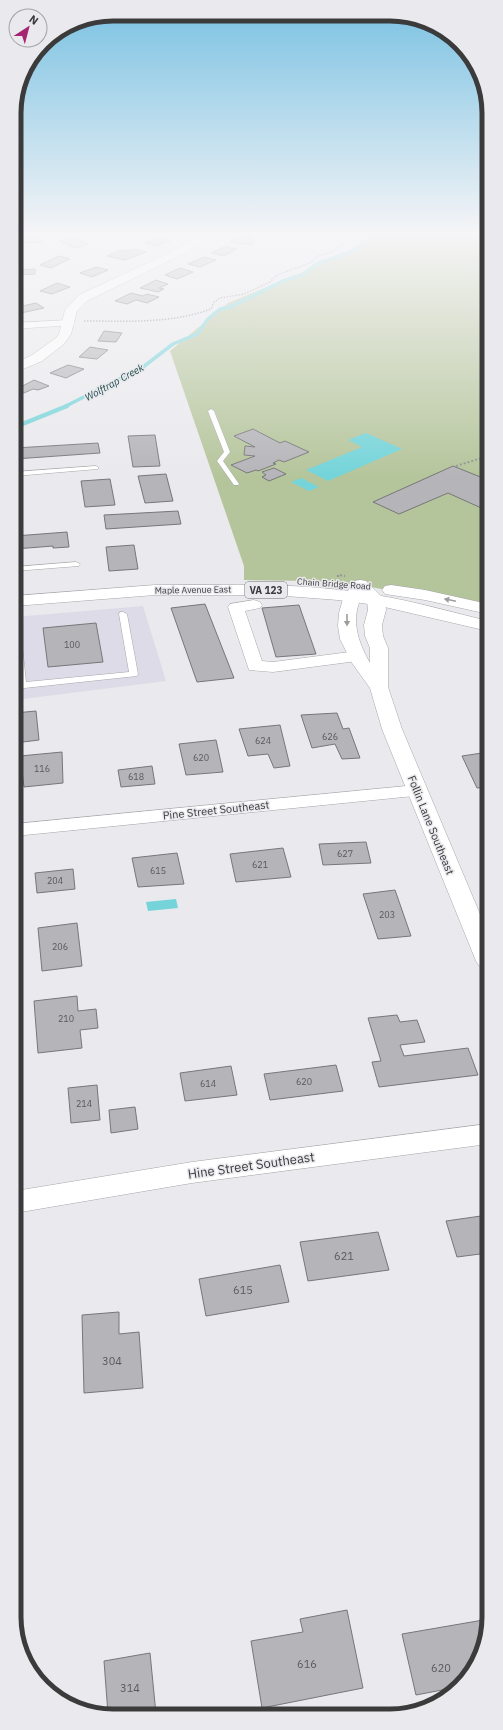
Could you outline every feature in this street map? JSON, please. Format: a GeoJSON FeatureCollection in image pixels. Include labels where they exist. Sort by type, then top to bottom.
{"type":"FeatureCollection","features":[{"type":"Feature","properties":{"kind":"street"},"geometry":{"type":"LineString","coordinates":[[21,366],[49,351],[65,334],[71,316]]}},
{"type":"Feature","properties":{"kind":"street"},"geometry":{"type":"LineString","coordinates":[[21,326],[69,323]]}},
{"type":"Feature","properties":{"kind":"street","name":"Maple Avenue East"},"geometry":{"type":"LineString","coordinates":[[21,601],[155,590],[356,591]]}},
{"type":"Feature","properties":{"kind":"street"},"geometry":{"type":"LineString","coordinates":[[356,591],[376,600],[482,625]]}},
{"type":"Feature","properties":{"kind":"street","name":"Chain Bridge Road"},"geometry":{"type":"LineString","coordinates":[[356,591],[425,595],[482,608]]}},
{"type":"Feature","properties":{"kind":"street","name":"Follin Lane Southeast"},"geometry":{"type":"LineString","coordinates":[[356,591],[347,612],[348,634],[362,667],[379,687]]}},
{"type":"Feature","properties":{"kind":"street","name":"Follin Lane Southeast"},"geometry":{"type":"LineString","coordinates":[[376,600],[376,610],[372,625],[374,636],[379,648],[379,687],[392,730],[482,947]]}},
{"type":"Feature","properties":{"kind":"street"},"geometry":{"type":"LineString","coordinates":[[254,605],[236,607],[255,666],[273,667],[357,656]]}},
{"type":"Feature","properties":{"kind":"street","name":"Pine Street Southeast"},"geometry":{"type":"LineString","coordinates":[[21,829],[417,791]]}},
{"type":"Feature","properties":{"kind":"street","name":"Hine Street Southeast"},"geometry":{"type":"LineString","coordinates":[[21,1201],[56,1194],[229,1168],[482,1135]]}},
{"type":"Feature","properties":{"kind":"lane"},"geometry":{"type":"LineString","coordinates":[[211,411],[228,452],[220,461],[236,484]]}},
{"type":"Feature","properties":{"kind":"lane"},"geometry":{"type":"LineString","coordinates":[[21,474],[96,468]]}},
{"type":"Feature","properties":{"kind":"lane"},"geometry":{"type":"LineString","coordinates":[[21,569],[76,564]]}},
{"type":"Feature","properties":{"kind":"lane"},"geometry":{"type":"LineString","coordinates":[[21,686],[134,674],[123,614]]}},
{"type":"Feature","properties":{"kind":"path"},"geometry":{"type":"LineString","coordinates":[[84,321],[152,321],[184,316]]}},
{"type":"Feature","properties":{"kind":"path"},"geometry":{"type":"LineString","coordinates":[[456,466],[482,458]]}},
{"type":"Feature","properties":{"kind":"shaded area"},"geometry":{"type":"Polygon","coordinates":[[[143,606],[166,681],[21,699],[21,616],[143,606]]]}},
{"type":"Feature","properties":{"kind":"green space"},"geometry":{"type":"Polygon","coordinates":[[[213,316],[482,316],[482,608],[360,585],[316,581],[244,580],[244,566],[170,351],[213,316]]]}},
{"type":"Feature","properties":{"kind":"water"},"geometry":{"type":"Polygon","coordinates":[[[366,433],[402,449],[328,481],[306,470],[362,447],[348,440],[366,433]]]}},
{"type":"Feature","properties":{"kind":"water"},"geometry":{"type":"Polygon","coordinates":[[[301,478],[319,487],[309,491],[291,482],[301,478]]]}},
{"type":"Feature","properties":{"kind":"water"},"geometry":{"type":"Polygon","coordinates":[[[176,899],[178,908],[148,911],[146,902],[176,899]]]}},
{"type":"Feature","properties":{"kind":"building"},"geometry":{"type":"Polygon","coordinates":[[[104,331],[122,333],[116,342],[98,341],[104,331]]]}},
{"type":"Feature","properties":{"kind":"building"},"geometry":{"type":"Polygon","coordinates":[[[90,347],[108,350],[97,359],[79,357],[90,347]]]}},
{"type":"Feature","properties":{"kind":"building"},"geometry":{"type":"Polygon","coordinates":[[[68,365],[84,369],[66,378],[50,373],[68,365]]]}},
{"type":"Feature","properties":{"kind":"building"},"geometry":{"type":"Polygon","coordinates":[[[34,380],[49,386],[38,390],[33,389],[24,393],[21,392],[21,387],[34,380]]]}},
{"type":"Feature","properties":{"kind":"building"},"geometry":{"type":"Polygon","coordinates":[[[253,429],[280,443],[285,441],[309,452],[284,462],[279,460],[273,463],[276,464],[258,471],[256,470],[247,473],[231,465],[255,456],[244,455],[245,446],[255,447],[234,436],[253,429]]]}},
{"type":"Feature","properties":{"kind":"building"},"geometry":{"type":"Polygon","coordinates":[[[155,435],[160,466],[133,467],[128,436],[155,435]]]}},
{"type":"Feature","properties":{"kind":"building"},"geometry":{"type":"Polygon","coordinates":[[[98,443],[100,453],[21,459],[21,448],[98,443]]]}},
{"type":"Feature","properties":{"kind":"building"},"geometry":{"type":"Polygon","coordinates":[[[453,466],[482,478],[482,508],[448,493],[399,514],[373,502],[453,466]]]}},
{"type":"Feature","properties":{"kind":"building"},"geometry":{"type":"Polygon","coordinates":[[[274,468],[286,474],[269,481],[262,477],[266,475],[262,472],[274,468]]]}},
{"type":"Feature","properties":{"kind":"building"},"geometry":{"type":"Polygon","coordinates":[[[166,474],[173,501],[145,503],[138,476],[166,474]]]}},
{"type":"Feature","properties":{"kind":"building"},"geometry":{"type":"Polygon","coordinates":[[[110,479],[115,505],[85,507],[81,481],[110,479]]]}},
{"type":"Feature","properties":{"kind":"building"},"geometry":{"type":"Polygon","coordinates":[[[178,511],[181,524],[106,529],[104,515],[178,511]]]}},
{"type":"Feature","properties":{"kind":"building"},"geometry":{"type":"Polygon","coordinates":[[[67,532],[69,547],[53,548],[53,546],[21,549],[21,536],[67,532]]]}},
{"type":"Feature","properties":{"kind":"building"},"geometry":{"type":"Polygon","coordinates":[[[134,545],[138,569],[109,571],[106,547],[134,545]]]}},
{"type":"Feature","properties":{"kind":"building"},"geometry":{"type":"Polygon","coordinates":[[[205,604],[234,678],[197,682],[171,608],[205,604]]]}},
{"type":"Feature","properties":{"kind":"building"},"geometry":{"type":"Polygon","coordinates":[[[299,605],[316,654],[276,657],[262,608],[299,605]]]}},
{"type":"Feature","properties":{"kind":"building"},"geometry":{"type":"Polygon","coordinates":[[[96,623],[103,662],[48,667],[43,628],[96,623]]]}},
{"type":"Feature","properties":{"kind":"building"},"geometry":{"type":"Polygon","coordinates":[[[36,711],[39,740],[21,742],[21,712],[36,711]]]}},
{"type":"Feature","properties":{"kind":"building"},"geometry":{"type":"Polygon","coordinates":[[[337,713],[343,729],[349,728],[360,758],[342,759],[335,744],[312,748],[301,715],[337,713]]]}},
{"type":"Feature","properties":{"kind":"building"},"geometry":{"type":"Polygon","coordinates":[[[280,725],[290,766],[274,768],[268,754],[248,756],[239,729],[280,725]]]}},
{"type":"Feature","properties":{"kind":"building"},"geometry":{"type":"Polygon","coordinates":[[[216,740],[223,772],[186,775],[179,744],[216,740]]]}},
{"type":"Feature","properties":{"kind":"building"},"geometry":{"type":"Polygon","coordinates":[[[62,752],[63,783],[24,787],[21,756],[62,752]]]}},
{"type":"Feature","properties":{"kind":"building"},"geometry":{"type":"Polygon","coordinates":[[[482,753],[482,788],[477,788],[462,756],[482,753]]]}},
{"type":"Feature","properties":{"kind":"building"},"geometry":{"type":"Polygon","coordinates":[[[152,766],[155,784],[121,787],[118,770],[152,766]]]}},
{"type":"Feature","properties":{"kind":"building"},"geometry":{"type":"Polygon","coordinates":[[[366,842],[371,863],[323,865],[319,844],[366,842]]]}},
{"type":"Feature","properties":{"kind":"building"},"geometry":{"type":"Polygon","coordinates":[[[283,848],[291,877],[236,882],[230,854],[283,848]]]}},
{"type":"Feature","properties":{"kind":"building"},"geometry":{"type":"Polygon","coordinates":[[[177,853],[184,884],[138,887],[132,858],[177,853]]]}},
{"type":"Feature","properties":{"kind":"building"},"geometry":{"type":"Polygon","coordinates":[[[73,869],[75,889],[37,893],[35,873],[73,869]]]}},
{"type":"Feature","properties":{"kind":"building"},"geometry":{"type":"Polygon","coordinates":[[[395,890],[411,936],[378,939],[363,894],[395,890]]]}},
{"type":"Feature","properties":{"kind":"building"},"geometry":{"type":"Polygon","coordinates":[[[77,923],[82,966],[42,971],[38,928],[77,923]]]}},
{"type":"Feature","properties":{"kind":"building"},"geometry":{"type":"Polygon","coordinates":[[[77,996],[78,1011],[96,1009],[98,1028],[80,1030],[82,1048],[38,1053],[34,1001],[77,996]]]}},
{"type":"Feature","properties":{"kind":"building"},"geometry":{"type":"Polygon","coordinates":[[[397,1015],[400,1022],[417,1020],[425,1042],[400,1045],[404,1056],[468,1048],[478,1075],[379,1087],[372,1062],[381,1061],[368,1018],[397,1015]]]}},
{"type":"Feature","properties":{"kind":"building"},"geometry":{"type":"Polygon","coordinates":[[[336,1065],[343,1091],[270,1100],[264,1074],[336,1065]]]}},
{"type":"Feature","properties":{"kind":"building"},"geometry":{"type":"Polygon","coordinates":[[[231,1066],[237,1095],[185,1101],[180,1073],[231,1066]]]}},
{"type":"Feature","properties":{"kind":"building"},"geometry":{"type":"Polygon","coordinates":[[[97,1085],[100,1120],[71,1123],[68,1088],[97,1085]]]}},
{"type":"Feature","properties":{"kind":"building"},"geometry":{"type":"Polygon","coordinates":[[[135,1107],[138,1129],[111,1133],[109,1110],[135,1107]]]}},
{"type":"Feature","properties":{"kind":"building"},"geometry":{"type":"Polygon","coordinates":[[[482,1216],[482,1254],[457,1257],[446,1221],[482,1216]]]}},
{"type":"Feature","properties":{"kind":"building"},"geometry":{"type":"Polygon","coordinates":[[[378,1232],[389,1270],[308,1281],[300,1242],[378,1232]]]}},
{"type":"Feature","properties":{"kind":"building"},"geometry":{"type":"Polygon","coordinates":[[[280,1265],[289,1302],[206,1316],[199,1279],[280,1265]]]}},
{"type":"Feature","properties":{"kind":"building"},"geometry":{"type":"Polygon","coordinates":[[[119,1312],[119,1334],[139,1332],[143,1388],[84,1393],[82,1315],[119,1312]]]}},
{"type":"Feature","properties":{"kind":"building"},"geometry":{"type":"Polygon","coordinates":[[[347,1610],[363,1688],[262,1708],[251,1641],[303,1632],[300,1619],[347,1610]]]}},
{"type":"Feature","properties":{"kind":"building"},"geometry":{"type":"Polygon","coordinates":[[[482,1620],[479,1641],[475,1652],[459,1678],[447,1689],[416,1695],[402,1634],[482,1620]]]}},
{"type":"Feature","properties":{"kind":"building"},"geometry":{"type":"Polygon","coordinates":[[[150,1653],[156,1709],[108,1709],[104,1661],[150,1653]]]}},
{"type":"Feature","properties":{"kind":"waterway","name":"Wolftrap Creek"},"geometry":{"type":"LineString","coordinates":[[64,407],[143,367],[173,344],[197,334],[212,316]]}},
{"type":"Feature","properties":{"kind":"waterway","name":"Wolftrap Creek"},"geometry":{"type":"LineString","coordinates":[[21,425],[67,406]]}}]}
